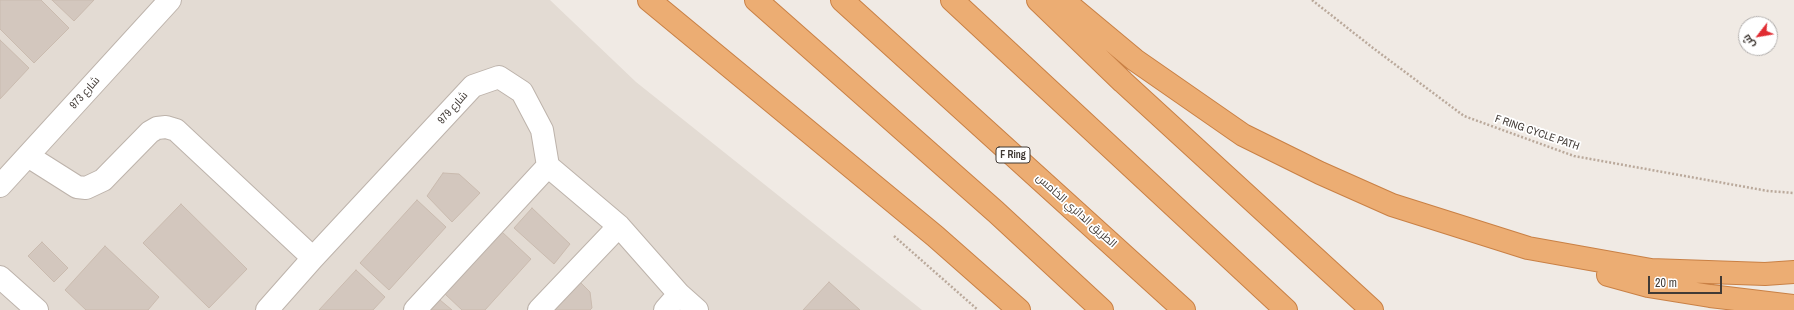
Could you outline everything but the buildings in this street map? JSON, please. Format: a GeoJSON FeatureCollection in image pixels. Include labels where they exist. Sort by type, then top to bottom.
{"type":"FeatureCollection","features":[{"type":"Feature","properties":{"kind":"highway"},"geometry":{"type":"LineString","coordinates":[[649,0],[935,236],[1019,310]]}},
{"type":"Feature","properties":{"kind":"highway"},"geometry":{"type":"LineString","coordinates":[[756,0],[996,212],[1102,310]]}},
{"type":"Feature","properties":{"kind":"highway","name":"الطريق الدائري الخامس"},"geometry":{"type":"LineString","coordinates":[[842,0],[1184,310]]}},
{"type":"Feature","properties":{"kind":"highway"},"geometry":{"type":"LineString","coordinates":[[952,0],[1286,310]]}},
{"type":"Feature","properties":{"kind":"highway"},"geometry":{"type":"LineString","coordinates":[[1038,0],[1123,82],[1372,310]]}},
{"type":"Feature","properties":{"kind":"highway"},"geometry":{"type":"LineString","coordinates":[[1063,0],[1135,60],[1243,135],[1320,174],[1392,205],[1528,248],[1589,270],[1648,286],[1710,296],[1794,306]]}},
{"type":"Feature","properties":{"kind":"highway"},"geometry":{"type":"LineString","coordinates":[[996,212],[1087,310]]}},
{"type":"Feature","properties":{"kind":"highway"},"geometry":{"type":"LineString","coordinates":[[1528,248],[1651,270],[1765,274],[1794,272]]}},
{"type":"Feature","properties":{"kind":"street","name":"شارع 973"},"geometry":{"type":"LineString","coordinates":[[0,186],[170,0]]}},
{"type":"Feature","properties":{"kind":"street","name":"شارع 979"},"geometry":{"type":"LineString","coordinates":[[267,310],[313,258],[473,86],[499,76],[522,92],[542,130],[548,166]]}},
{"type":"Feature","properties":{"kind":"street"},"geometry":{"type":"LineString","coordinates":[[28,156],[77,187],[86,188],[103,180],[150,132],[157,128],[166,127],[176,130],[313,258]]}},
{"type":"Feature","properties":{"kind":"street"},"geometry":{"type":"LineString","coordinates":[[415,310],[548,166],[619,226],[672,302],[697,310]]}},
{"type":"Feature","properties":{"kind":"street"},"geometry":{"type":"LineString","coordinates":[[539,310],[619,226]]}},
{"type":"Feature","properties":{"kind":"street"},"geometry":{"type":"LineString","coordinates":[[0,277],[37,310]]}},
{"type":"Feature","properties":{"kind":"path","name":"F RING CYCLE PATH"},"geometry":{"type":"LineString","coordinates":[[1312,0],[1464,116],[1574,156],[1768,191],[1794,194]]}},
{"type":"Feature","properties":{"kind":"shaded area"},"geometry":{"type":"Polygon","coordinates":[[[0,0],[550,0],[636,82],[922,310],[0,310],[0,0]]]}}]}
